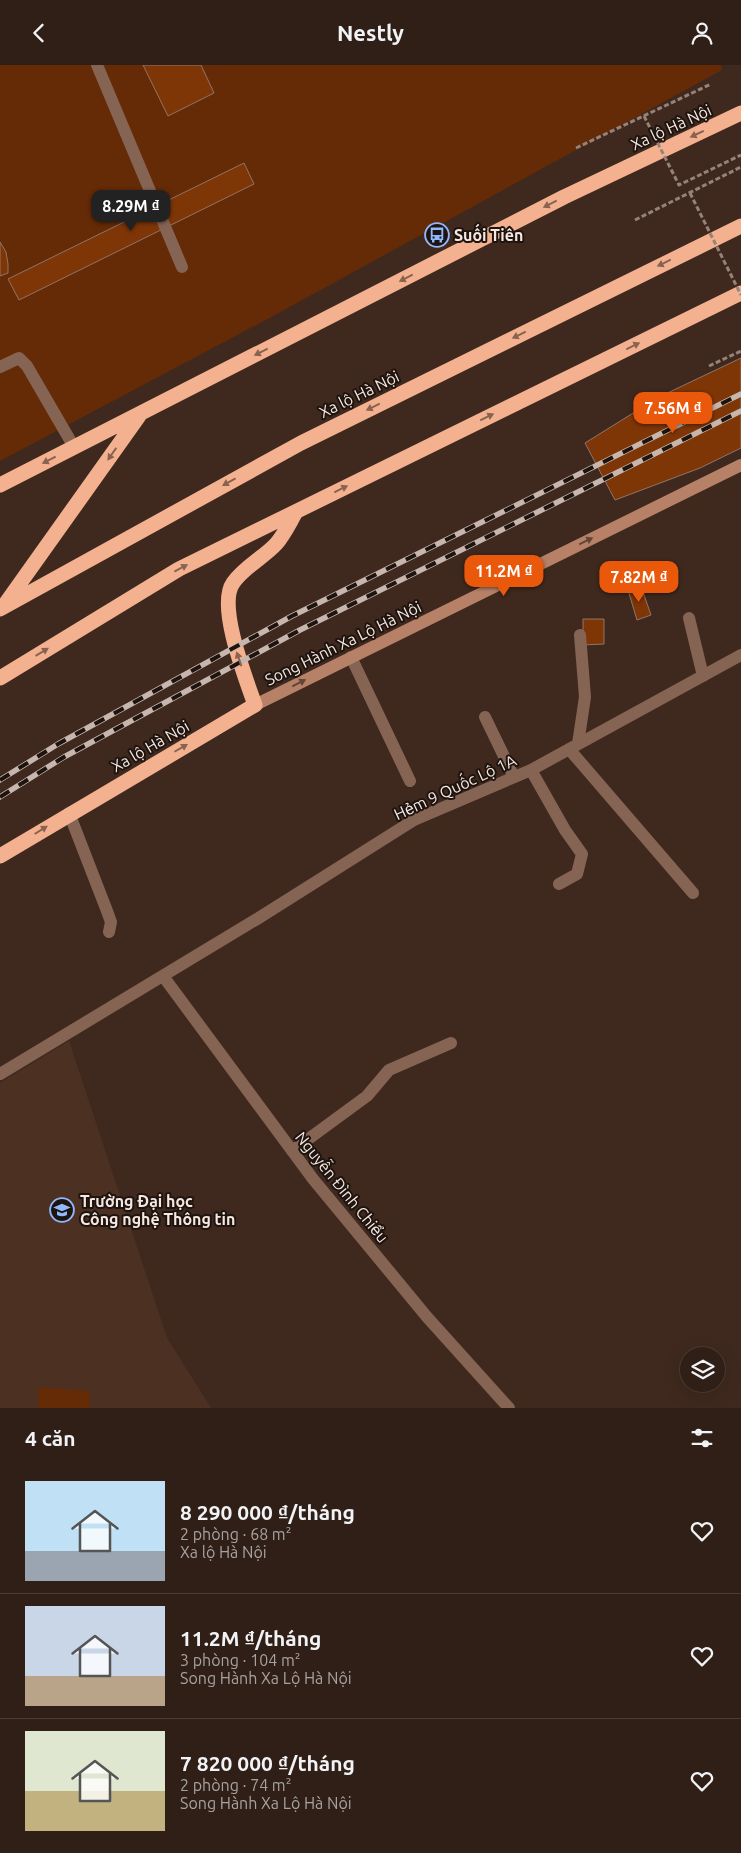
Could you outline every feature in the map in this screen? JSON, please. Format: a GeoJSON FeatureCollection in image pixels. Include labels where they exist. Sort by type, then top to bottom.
{"type":"FeatureCollection","features":[{"type":"Feature","properties":{"kind":"highway","name":"Xa lộ Hà Nội"},"geometry":{"type":"LineString","coordinates":[[0,485],[564,197],[741,113]]}},
{"type":"Feature","properties":{"kind":"highway","name":"Xa lộ Hà Nội"},"geometry":{"type":"LineString","coordinates":[[1,608],[301,443],[741,226]]}},
{"type":"Feature","properties":{"kind":"highway"},"geometry":{"type":"LineString","coordinates":[[0,678],[179,569],[741,294]]}},
{"type":"Feature","properties":{"kind":"highway"},"geometry":{"type":"LineString","coordinates":[[1,608],[140,415]]}},
{"type":"Feature","properties":{"kind":"highway"},"geometry":{"type":"LineString","coordinates":[[255,705],[234,644],[228,596],[233,583],[240,575],[276,544],[297,511]]}},
{"type":"Feature","properties":{"kind":"highway","name":"Xa lộ Hà Nội"},"geometry":{"type":"LineString","coordinates":[[0,856],[69,813],[255,705]]}},
{"type":"Feature","properties":{"kind":"main road","name":"Song Hành Xa Lộ Hà Nội"},"geometry":{"type":"LineString","coordinates":[[255,705],[741,465]]}},
{"type":"Feature","properties":{"kind":"street"},"geometry":{"type":"LineString","coordinates":[[97,65],[182,267]]}},
{"type":"Feature","properties":{"kind":"street"},"geometry":{"type":"LineString","coordinates":[[0,367],[19,358],[28,366],[74,447]]}},
{"type":"Feature","properties":{"kind":"street"},"geometry":{"type":"LineString","coordinates":[[689,618],[703,676]]}},
{"type":"Feature","properties":{"kind":"street"},"geometry":{"type":"LineString","coordinates":[[580,635],[585,697],[574,747],[693,893]]}},
{"type":"Feature","properties":{"kind":"street","name":"Hẻm 9 Quốc Lộ 1A"},"geometry":{"type":"LineString","coordinates":[[0,1074],[163,976],[414,820],[531,770],[741,655]]}},
{"type":"Feature","properties":{"kind":"street"},"geometry":{"type":"LineString","coordinates":[[351,657],[410,781]]}},
{"type":"Feature","properties":{"kind":"street"},"geometry":{"type":"LineString","coordinates":[[485,717],[514,777]]}},
{"type":"Feature","properties":{"kind":"street"},"geometry":{"type":"LineString","coordinates":[[531,770],[565,830],[582,854],[577,874],[559,884]]}},
{"type":"Feature","properties":{"kind":"street"},"geometry":{"type":"LineString","coordinates":[[69,813],[109,916],[111,922],[109,932]]}},
{"type":"Feature","properties":{"kind":"street","name":"Nguyễn Đình Chiểu"},"geometry":{"type":"LineString","coordinates":[[163,976],[292,1151],[427,1317],[509,1408]]}},
{"type":"Feature","properties":{"kind":"street"},"geometry":{"type":"LineString","coordinates":[[292,1151],[367,1096],[390,1070],[451,1043]]}},
{"type":"Feature","properties":{"kind":"path"},"geometry":{"type":"LineString","coordinates":[[576,148],[711,84]]}},
{"type":"Feature","properties":{"kind":"path"},"geometry":{"type":"LineString","coordinates":[[644,116],[679,185],[741,155]]}},
{"type":"Feature","properties":{"kind":"path"},"geometry":{"type":"LineString","coordinates":[[635,220],[741,167]]}},
{"type":"Feature","properties":{"kind":"path"},"geometry":{"type":"LineString","coordinates":[[690,193],[741,294]]}},
{"type":"Feature","properties":{"kind":"path"},"geometry":{"type":"LineString","coordinates":[[709,366],[741,351]]}},
{"type":"Feature","properties":{"kind":"shaded area"},"geometry":{"type":"Polygon","coordinates":[[[0,65],[721,65],[722,70],[275,315],[0,461],[0,65]]]}},
{"type":"Feature","properties":{"kind":"shaded area","name":"Trường Đại học Công nghệ Thông tin"},"geometry":{"type":"Polygon","coordinates":[[[69,1041],[167,1338],[211,1408],[0,1408],[0,1083],[69,1041]]]}},
{"type":"Feature","properties":{"kind":"shaded area"},"geometry":{"type":"Polygon","coordinates":[[[39,1387],[90,1391],[89,1408],[38,1408],[39,1387]]]}},
{"type":"Feature","properties":{"kind":"building"},"geometry":{"type":"Polygon","coordinates":[[[143,65],[201,65],[214,93],[168,116],[143,65]]]}},
{"type":"Feature","properties":{"kind":"building"},"geometry":{"type":"Polygon","coordinates":[[[244,163],[254,184],[19,300],[8,279],[244,163]]]}},
{"type":"Feature","properties":{"kind":"building"},"geometry":{"type":"Polygon","coordinates":[[[0,242],[6,252],[8,273],[0,276],[0,242]]]}},
{"type":"Feature","properties":{"kind":"building"},"geometry":{"type":"Polygon","coordinates":[[[741,358],[741,448],[700,468],[615,500],[585,443],[659,397],[741,358]]]}},
{"type":"Feature","properties":{"kind":"building"},"geometry":{"type":"Polygon","coordinates":[[[641,586],[651,615],[637,620],[628,590],[641,586]]]}},
{"type":"Feature","properties":{"kind":"building"},"geometry":{"type":"Polygon","coordinates":[[[583,619],[604,619],[604,644],[583,645],[583,619]]]}},
{"type":"Feature","properties":{"kind":"railway"},"geometry":{"type":"LineString","coordinates":[[0,780],[58,744],[292,616],[741,394]]}},
{"type":"Feature","properties":{"kind":"railway"},"geometry":{"type":"LineString","coordinates":[[0,797],[64,757],[300,630],[741,411]]}},
{"type":"Feature","properties":{"kind":"place","name":"Suối Tiên"},"geometry":{"type":"Point","coordinates":[437,235]}},
{"type":"Feature","properties":{"kind":"place","name":"Trường Đại học Công nghệ Thông tin"},"geometry":{"type":"Point","coordinates":[62,1210]}}]}
